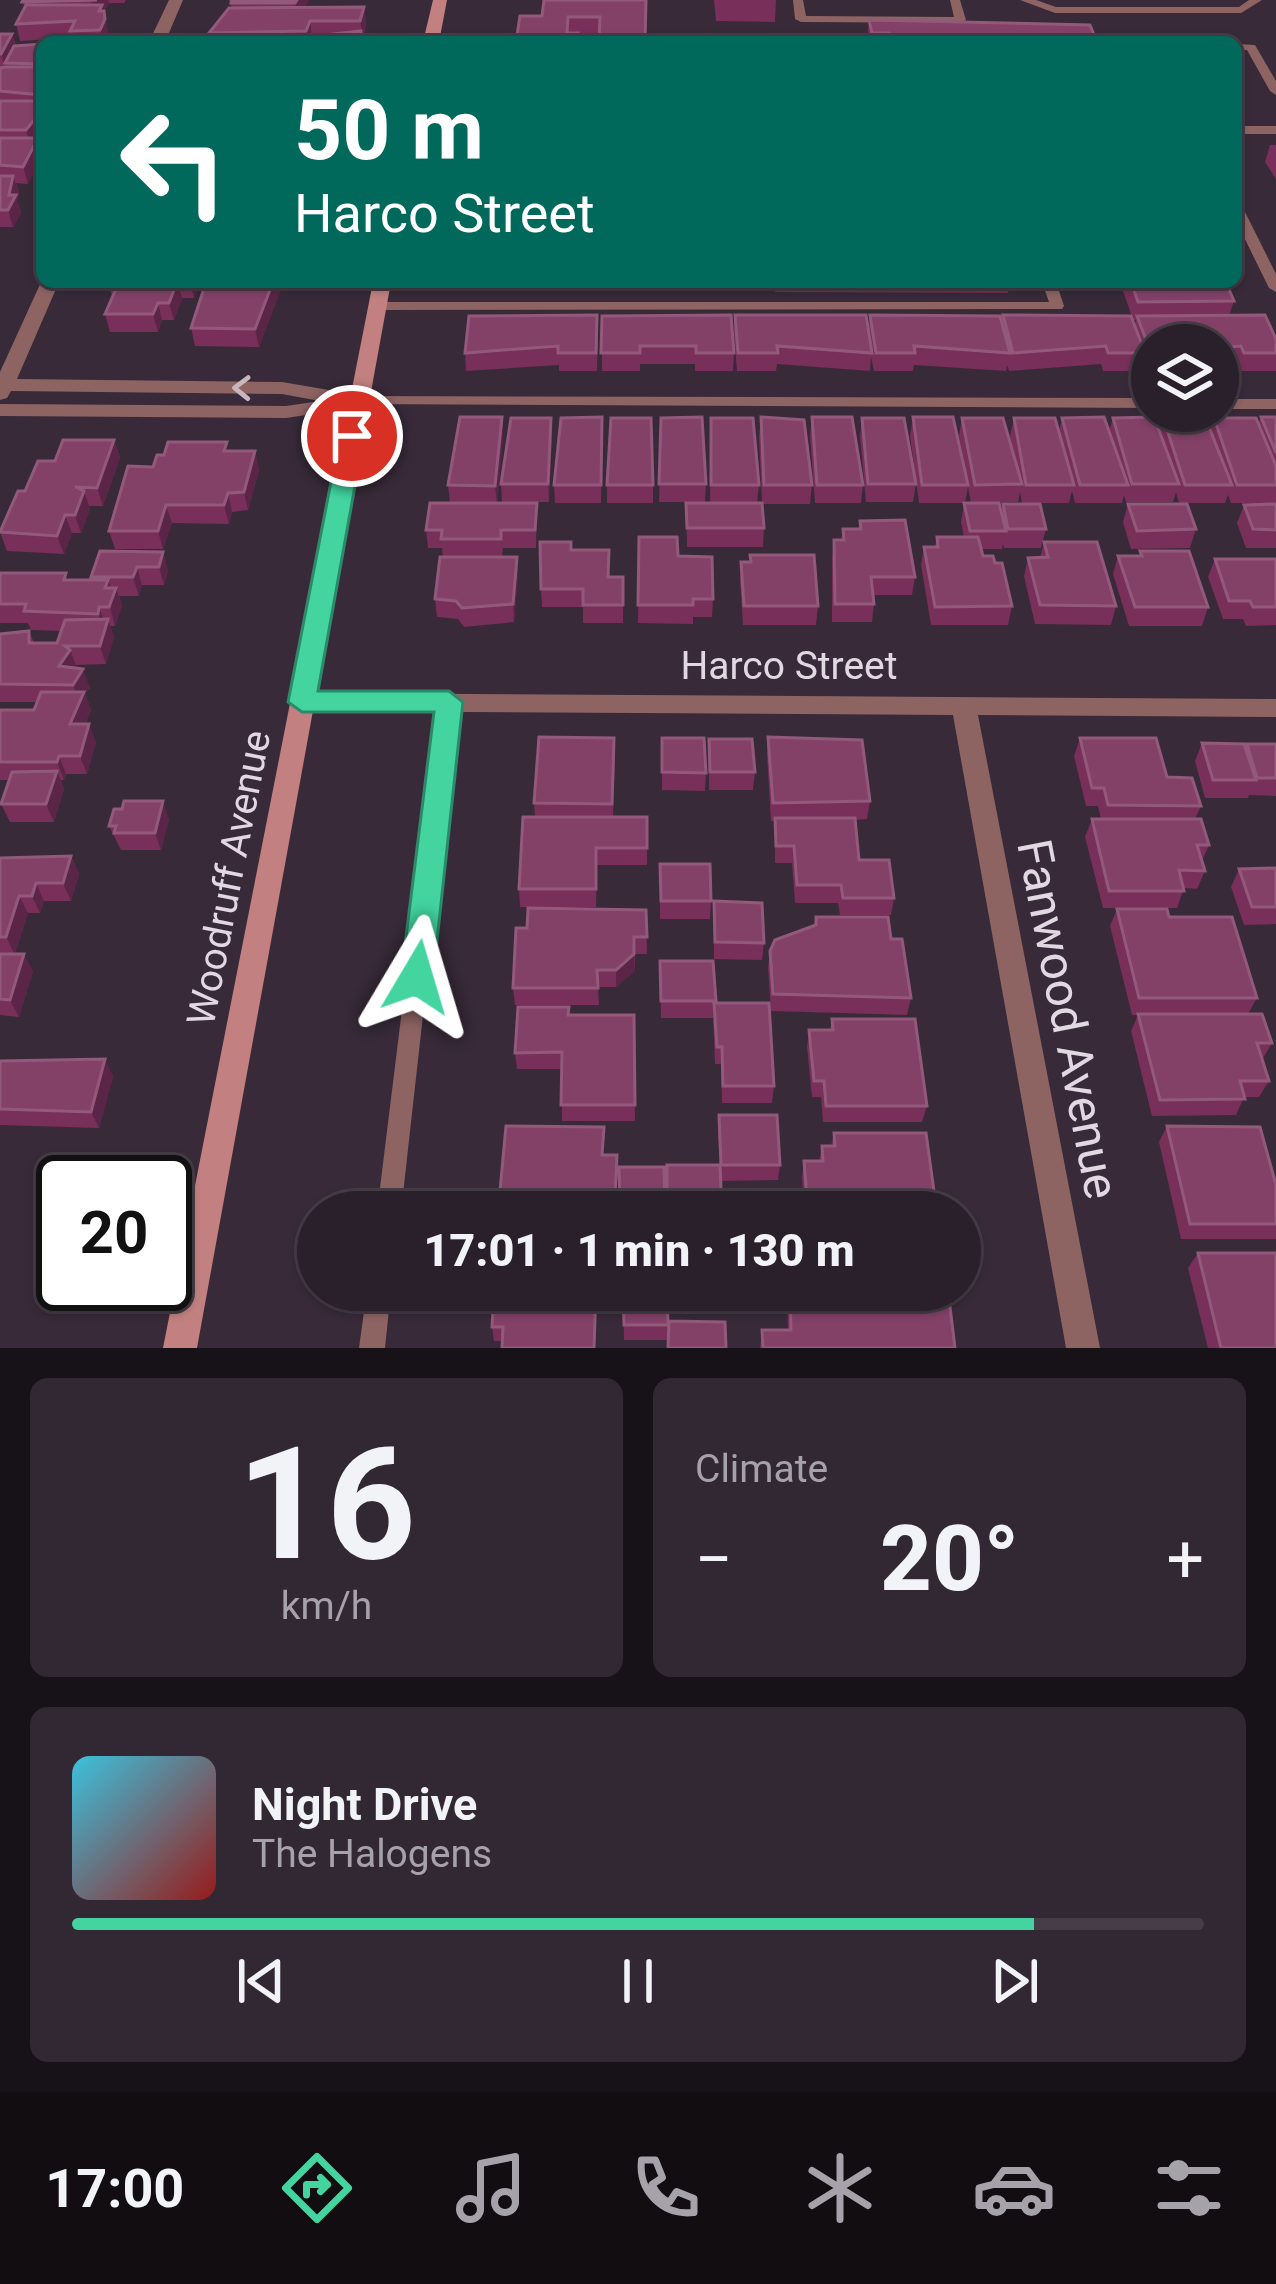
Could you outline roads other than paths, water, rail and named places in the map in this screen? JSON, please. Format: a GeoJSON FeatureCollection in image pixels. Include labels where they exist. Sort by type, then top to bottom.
{"type":"FeatureCollection","features":[{"type":"Feature","properties":{"kind":"main road"},"geometry":{"type":"LineString","coordinates":[[432,36],[440,0]]}},
{"type":"Feature","properties":{"kind":"main road","name":"Woodruff Avenue"},"geometry":{"type":"LineString","coordinates":[[180,1348],[381,288]]}},
{"type":"Feature","properties":{"kind":"street"},"geometry":{"type":"LineString","coordinates":[[161,36],[176,0]]}},
{"type":"Feature","properties":{"kind":"street"},"geometry":{"type":"LineString","coordinates":[[47,288],[1,388],[272,388],[358,401]]}},
{"type":"Feature","properties":{"kind":"street"},"geometry":{"type":"LineString","coordinates":[[0,410],[286,412],[358,401]]}},
{"type":"Feature","properties":{"kind":"street","name":"Harco Street"},"geometry":{"type":"LineString","coordinates":[[302,702],[1276,708]]}},
{"type":"Feature","properties":{"kind":"street","name":"Fanwood Avenue"},"geometry":{"type":"LineString","coordinates":[[964,706],[1083,1348]]}},
{"type":"Feature","properties":{"kind":"lane"},"geometry":{"type":"LineString","coordinates":[[798,0],[801,20],[960,20],[955,0]]}},
{"type":"Feature","properties":{"kind":"lane"},"geometry":{"type":"LineString","coordinates":[[1025,0],[1055,10],[1241,10],[1258,0]]}},
{"type":"Feature","properties":{"kind":"lane"},"geometry":{"type":"LineString","coordinates":[[1242,46],[1251,46],[1276,91]]}},
{"type":"Feature","properties":{"kind":"lane"},"geometry":{"type":"LineString","coordinates":[[1242,130],[1276,130]]}},
{"type":"Feature","properties":{"kind":"lane"},"geometry":{"type":"LineString","coordinates":[[1242,233],[1276,288]]}},
{"type":"Feature","properties":{"kind":"lane"},"geometry":{"type":"LineString","coordinates":[[725,288],[725,305]]}},
{"type":"Feature","properties":{"kind":"lane"},"geometry":{"type":"LineString","coordinates":[[377,306],[1057,305],[1051,288]]}},
{"type":"Feature","properties":{"kind":"lane"},"geometry":{"type":"LineString","coordinates":[[358,401],[1131,404]]}},
{"type":"Feature","properties":{"kind":"lane"},"geometry":{"type":"LineString","coordinates":[[1239,404],[1276,404]]}},
{"type":"Feature","properties":{"kind":"lane"},"geometry":{"type":"LineString","coordinates":[[391,1191],[449,702]]}},
{"type":"Feature","properties":{"kind":"lane"},"geometry":{"type":"LineString","coordinates":[[372,1348],[376,1311]]}}]}
